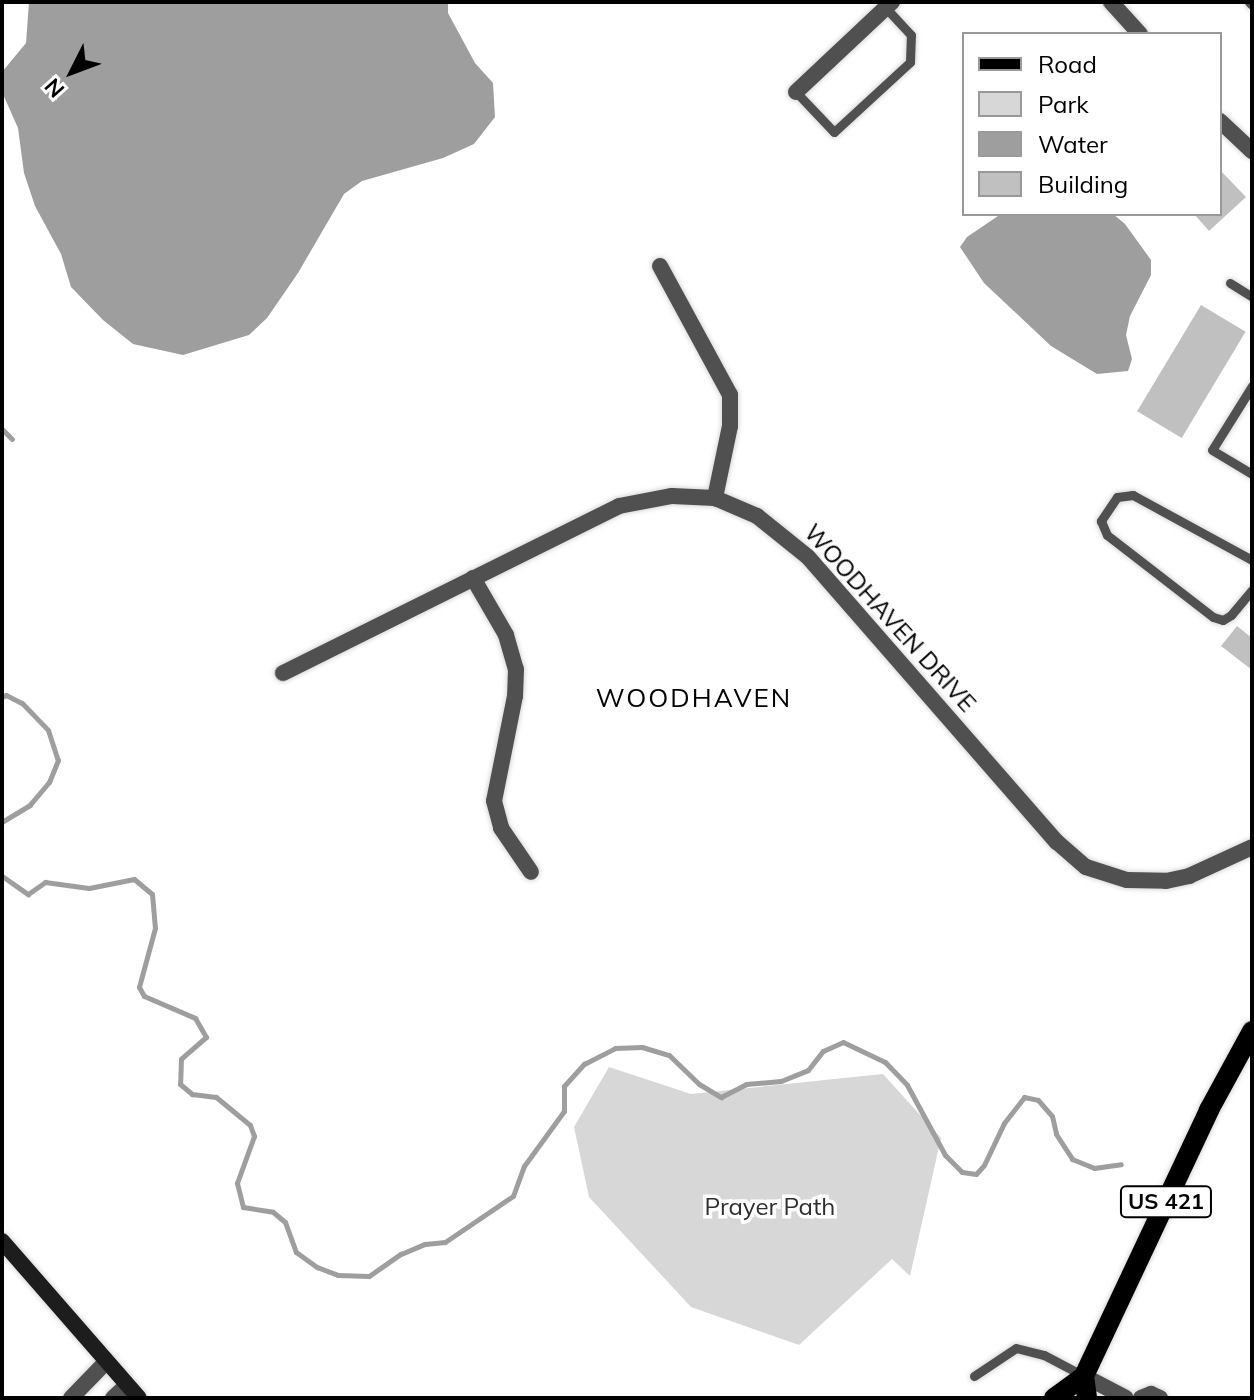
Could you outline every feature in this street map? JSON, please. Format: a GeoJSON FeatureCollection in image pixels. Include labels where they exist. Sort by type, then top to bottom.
{"type":"FeatureCollection","features":[{"type":"Feature","properties":{"kind":"main road","name":"US 421"},"geometry":{"type":"LineString","coordinates":[[1054,1398],[1084,1376],[1209,1110],[1252,1031]]}},
{"type":"Feature","properties":{"kind":"main road"},"geometry":{"type":"LineString","coordinates":[[2,1241],[139,1398]]}},
{"type":"Feature","properties":{"kind":"main road"},"geometry":{"type":"LineString","coordinates":[[1084,1376],[1087,1398]]}},
{"type":"Feature","properties":{"kind":"street"},"geometry":{"type":"LineString","coordinates":[[1111,2],[1138,32]]}},
{"type":"Feature","properties":{"kind":"street"},"geometry":{"type":"LineString","coordinates":[[796,92],[889,5]]}},
{"type":"Feature","properties":{"kind":"street"},"geometry":{"type":"LineString","coordinates":[[1222,123],[1252,151]]}},
{"type":"Feature","properties":{"kind":"street"},"geometry":{"type":"LineString","coordinates":[[660,266],[730,395],[730,426],[715,498]]}},
{"type":"Feature","properties":{"kind":"street","name":"WOODHAVEN DRIVE"},"geometry":{"type":"LineString","coordinates":[[283,673],[619,506],[672,496],[715,498],[757,516],[799,548],[1057,842],[1086,867],[1127,880],[1166,881],[1189,876],[1252,847]]}},
{"type":"Feature","properties":{"kind":"street"},"geometry":{"type":"LineString","coordinates":[[473,578],[506,635],[516,669],[515,696],[494,801],[501,828],[531,872]]}},
{"type":"Feature","properties":{"kind":"street"},"geometry":{"type":"LineString","coordinates":[[71,1398],[106,1362]]}},
{"type":"Feature","properties":{"kind":"street"},"geometry":{"type":"LineString","coordinates":[[1084,1376],[1126,1398]]}},
{"type":"Feature","properties":{"kind":"street"},"geometry":{"type":"LineString","coordinates":[[113,1398],[127,1385]]}},
{"type":"Feature","properties":{"kind":"street"},"geometry":{"type":"LineString","coordinates":[[1141,1398],[1151,1394],[1160,1398]]}},
{"type":"Feature","properties":{"kind":"lane"},"geometry":{"type":"LineString","coordinates":[[796,92],[834,132],[910,62],[911,35],[889,5]]}},
{"type":"Feature","properties":{"kind":"lane"},"geometry":{"type":"LineString","coordinates":[[1230,283],[1252,297]]}},
{"type":"Feature","properties":{"kind":"lane"},"geometry":{"type":"LineString","coordinates":[[1252,386],[1212,450],[1252,474]]}},
{"type":"Feature","properties":{"kind":"lane"},"geometry":{"type":"LineString","coordinates":[[1252,560],[1133,495],[1117,497],[1101,521],[1107,535],[1213,617],[1223,620],[1231,615],[1252,590]]}},
{"type":"Feature","properties":{"kind":"lane"},"geometry":{"type":"LineString","coordinates":[[974,1376],[1016,1348],[1044,1355],[1084,1376]]}},
{"type":"Feature","properties":{"kind":"green space","name":"Prayer Path"},"geometry":{"type":"Polygon","coordinates":[[[609,1067],[691,1094],[883,1074],[941,1138],[910,1276],[892,1259],[799,1345],[691,1307],[589,1197],[574,1127],[609,1067]]]}},
{"type":"Feature","properties":{"kind":"water"},"geometry":{"type":"Polygon","coordinates":[[[29,2],[448,2],[448,13],[475,63],[493,83],[495,117],[474,144],[443,158],[362,181],[344,194],[298,273],[267,318],[249,335],[183,355],[133,344],[103,320],[71,287],[61,254],[35,206],[24,173],[18,128],[2,92],[2,72],[26,43],[29,2]]]}},
{"type":"Feature","properties":{"kind":"water"},"geometry":{"type":"Polygon","coordinates":[[[998,216],[1115,216],[1125,224],[1151,260],[1151,275],[1130,316],[1126,335],[1132,359],[1128,371],[1097,374],[1051,346],[984,283],[960,247],[967,237],[998,216]]]}},
{"type":"Feature","properties":{"kind":"building"},"geometry":{"type":"Polygon","coordinates":[[[1222,172],[1246,197],[1209,231],[1196,216],[1222,216],[1222,172]]]}},
{"type":"Feature","properties":{"kind":"building"},"geometry":{"type":"Polygon","coordinates":[[[1201,305],[1246,332],[1182,438],[1137,411],[1201,305]]]}},
{"type":"Feature","properties":{"kind":"building"},"geometry":{"type":"Polygon","coordinates":[[[1237,626],[1252,638],[1252,670],[1221,646],[1237,626]]]}},
{"type":"Feature","properties":{"kind":"waterway"},"geometry":{"type":"LineString","coordinates":[[2,429],[12,439]]}},
{"type":"Feature","properties":{"kind":"waterway"},"geometry":{"type":"LineString","coordinates":[[2,697],[6,695],[22,703],[48,730],[58,760],[49,782],[30,805],[2,822]]}},
{"type":"Feature","properties":{"kind":"waterway"},"geometry":{"type":"LineString","coordinates":[[2,876],[28,894],[45,882],[89,888],[134,879],[152,894],[155,928],[139,987],[144,996],[195,1018],[206,1037],[181,1059],[180,1084],[192,1094],[216,1097],[250,1125],[254,1136],[237,1183],[243,1207],[273,1212],[285,1222],[296,1252],[317,1267],[338,1275],[369,1276],[401,1254],[425,1244],[445,1242],[513,1196],[524,1166],[564,1111],[564,1086],[584,1064],[615,1048],[642,1047],[669,1055],[699,1084],[721,1097],[746,1084],[781,1081],[808,1070],[823,1051],[843,1042],[885,1062],[907,1085],[945,1155],[962,1172],[976,1174],[984,1165],[1004,1123],[1024,1097],[1038,1100],[1052,1116],[1056,1134],[1072,1159],[1094,1168],[1121,1164]]}},
{"type":"Feature","properties":{"kind":"district","name":"WOODHAVEN"},"geometry":{"type":"Point","coordinates":[694,698]}}]}
